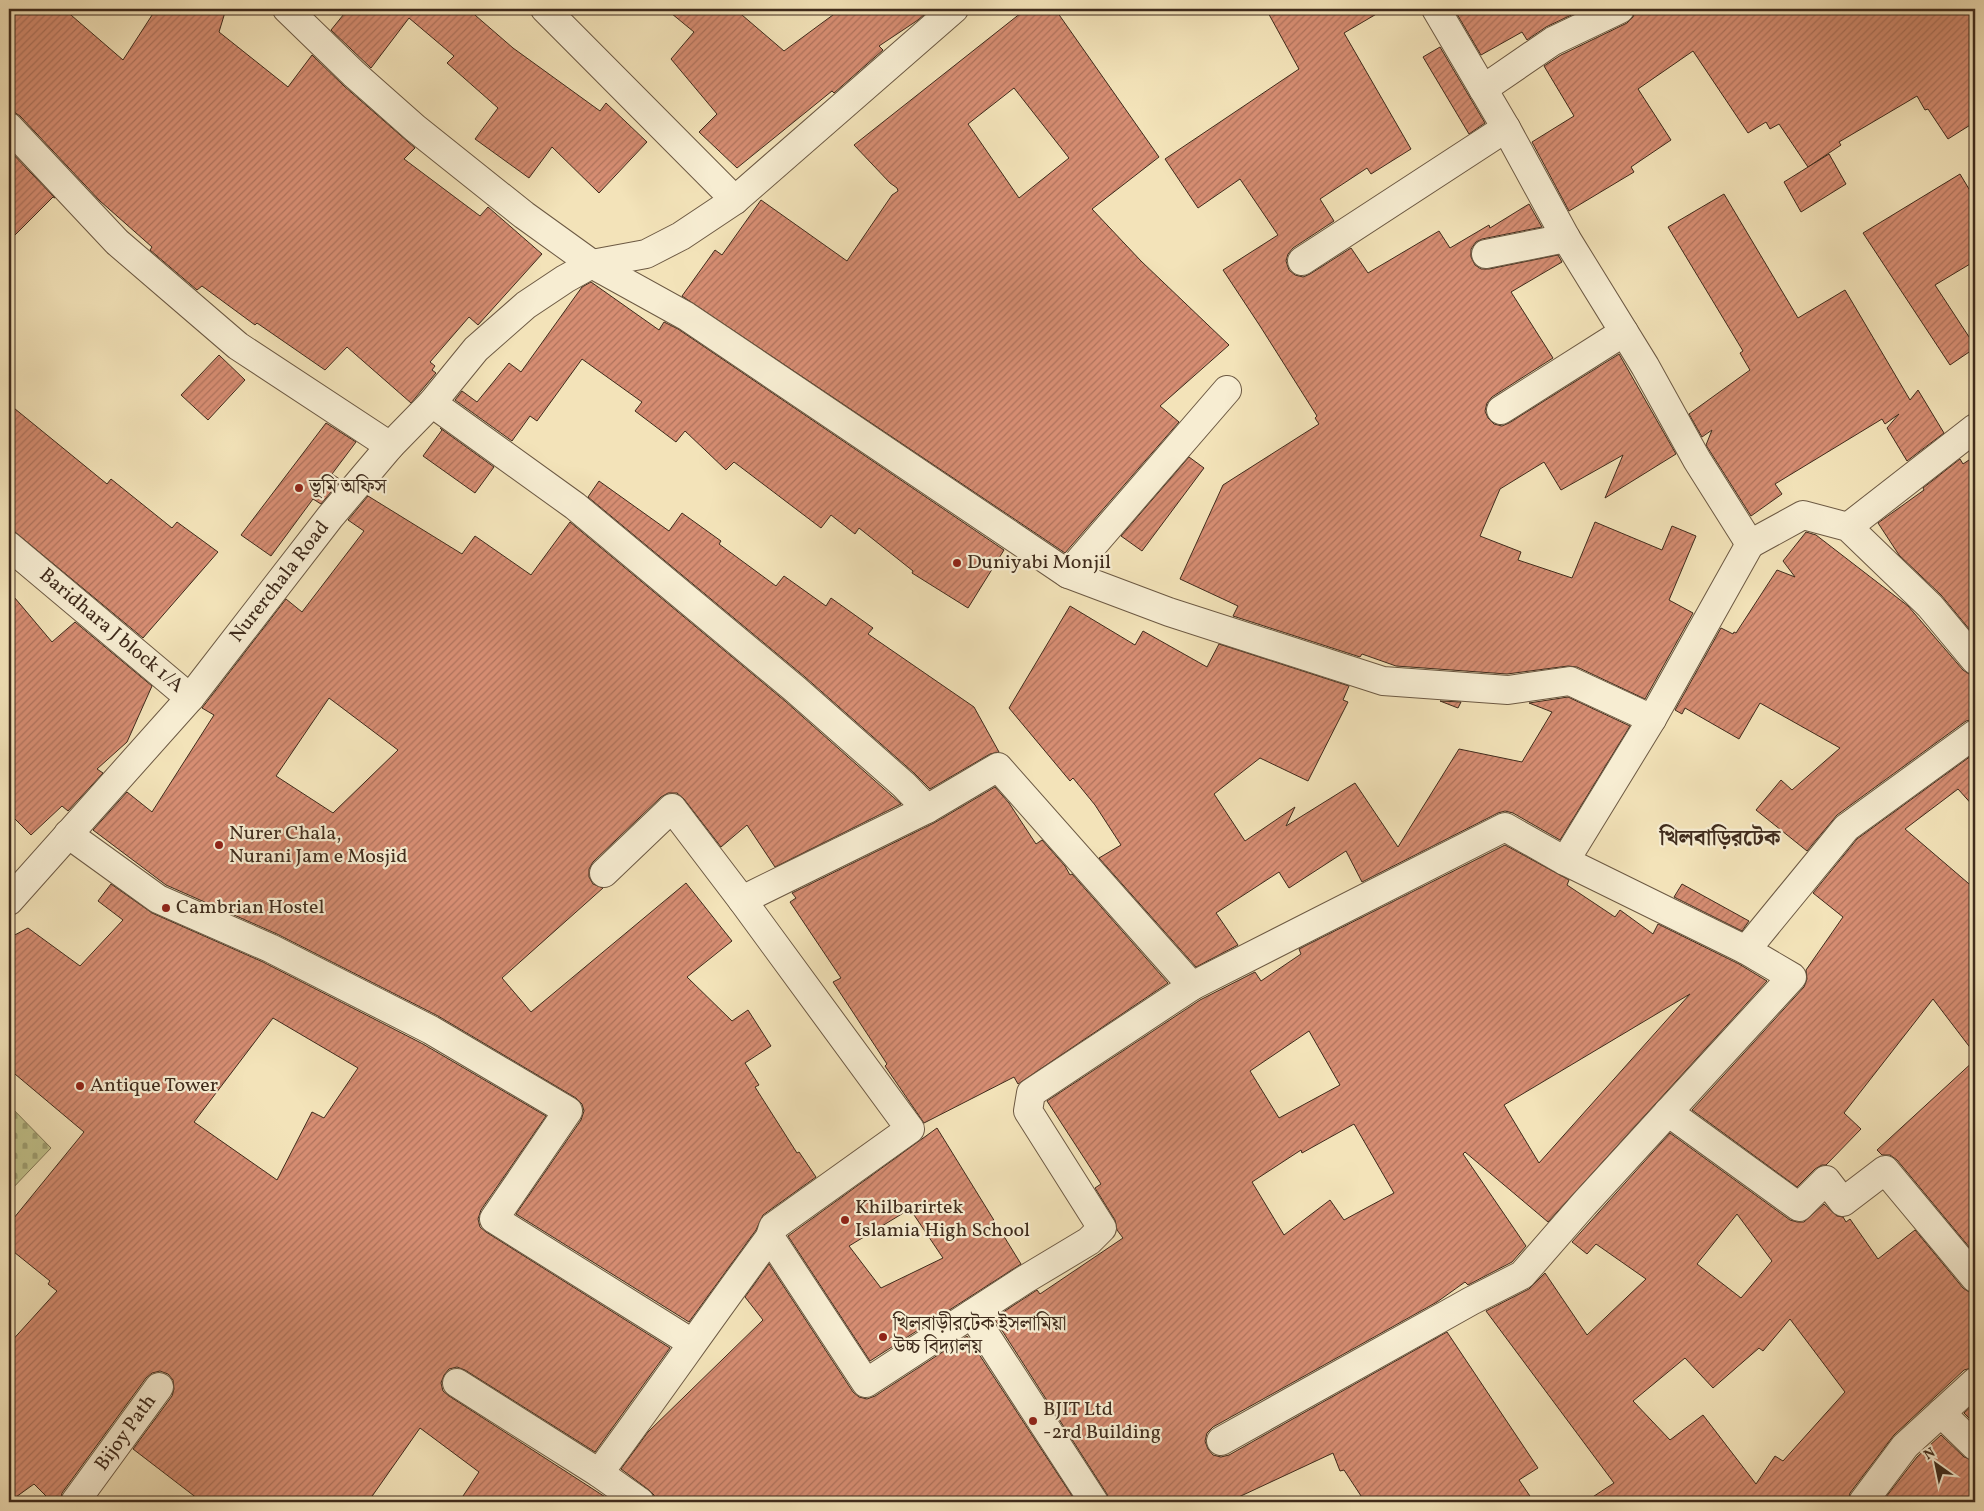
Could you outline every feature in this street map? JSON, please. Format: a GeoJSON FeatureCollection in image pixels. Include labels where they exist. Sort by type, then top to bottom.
{"type":"FeatureCollection","features":[{"type":"Feature","properties":{"kind":"street"},"geometry":{"type":"LineString","coordinates":[[287,9],[354,74],[415,128],[524,215],[592,264],[686,316],[1068,574],[1169,612],[1384,681],[1508,690],[1570,681],[1652,719]]}},
{"type":"Feature","properties":{"kind":"street"},"geometry":{"type":"LineString","coordinates":[[545,9],[735,200]]}},
{"type":"Feature","properties":{"kind":"street","name":"Nurerchala Road"},"geometry":{"type":"LineString","coordinates":[[9,901],[190,698],[330,516],[390,446],[432,403],[476,349],[526,305],[566,278],[592,264],[646,254],[681,236],[735,200],[954,9]]}},
{"type":"Feature","properties":{"kind":"street"},"geometry":{"type":"LineString","coordinates":[[1436,9],[1506,128],[1566,238],[1624,332],[1697,460],[1750,544]]}},
{"type":"Feature","properties":{"kind":"street"},"geometry":{"type":"LineString","coordinates":[[1483,89],[1553,41],[1620,9]]}},
{"type":"Feature","properties":{"kind":"street"},"geometry":{"type":"LineString","coordinates":[[9,127],[117,242],[238,346],[390,446]]}},
{"type":"Feature","properties":{"kind":"street"},"geometry":{"type":"LineString","coordinates":[[1302,261],[1506,128]]}},
{"type":"Feature","properties":{"kind":"street"},"geometry":{"type":"LineString","coordinates":[[1486,254],[1566,238]]}},
{"type":"Feature","properties":{"kind":"street"},"geometry":{"type":"LineString","coordinates":[[1501,410],[1624,332]]}},
{"type":"Feature","properties":{"kind":"street"},"geometry":{"type":"LineString","coordinates":[[1068,574],[1227,390]]}},
{"type":"Feature","properties":{"kind":"street"},"geometry":{"type":"LineString","coordinates":[[432,403],[575,506],[795,689],[904,785],[927,809]]}},
{"type":"Feature","properties":{"kind":"street"},"geometry":{"type":"LineString","coordinates":[[1848,527],[1975,428]]}},
{"type":"Feature","properties":{"kind":"street"},"geometry":{"type":"LineString","coordinates":[[1565,862],[1652,719],[1750,544],[1803,515],[1848,527],[1930,606],[1975,660]]}},
{"type":"Feature","properties":{"kind":"street","name":"Baridhara J block 1/A"},"geometry":{"type":"LineString","coordinates":[[9,546],[190,698]]}},
{"type":"Feature","properties":{"kind":"street"},"geometry":{"type":"LineString","coordinates":[[1746,950],[1846,828],[1975,734]]}},
{"type":"Feature","properties":{"kind":"street"},"geometry":{"type":"LineString","coordinates":[[742,900],[927,809],[998,766],[1192,986]]}},
{"type":"Feature","properties":{"kind":"street"},"geometry":{"type":"LineString","coordinates":[[599,1473],[770,1237],[772,1227],[910,1129],[672,808],[604,873]]}},
{"type":"Feature","properties":{"kind":"street"},"geometry":{"type":"LineString","coordinates":[[770,1237],[866,1383],[1089,1241],[1102,1228],[1028,1111],[1031,1093],[1192,986],[1504,827],[1565,862],[1746,950],[1792,977],[1522,1275],[1471,1301],[1221,1441]]}},
{"type":"Feature","properties":{"kind":"street"},"geometry":{"type":"LineString","coordinates":[[68,834],[158,899],[270,948],[422,1026],[568,1111],[494,1219],[692,1343]]}},
{"type":"Feature","properties":{"kind":"street"},"geometry":{"type":"LineString","coordinates":[[1668,1112],[1799,1207],[1826,1180],[1843,1202],[1885,1170],[1975,1278]]}},
{"type":"Feature","properties":{"kind":"street"},"geometry":{"type":"LineString","coordinates":[[972,1314],[1094,1502]]}},
{"type":"Feature","properties":{"kind":"street"},"geometry":{"type":"LineString","coordinates":[[1864,1502],[1904,1446],[1975,1382]]}},
{"type":"Feature","properties":{"kind":"street"},"geometry":{"type":"LineString","coordinates":[[457,1384],[599,1473],[640,1502]]}},
{"type":"Feature","properties":{"kind":"street","name":"Bijoy Path"},"geometry":{"type":"LineString","coordinates":[[75,1502],[159,1387]]}},
{"type":"Feature","properties":{"kind":"street"},"geometry":{"type":"LineString","coordinates":[[1941,1413],[1975,1446]]}},
{"type":"Feature","properties":{"kind":"green space"},"geometry":{"type":"Polygon","coordinates":[[[9,1105],[51,1148],[9,1192],[9,1105]]]}},
{"type":"Feature","properties":{"kind":"building"},"geometry":{"type":"Polygon","coordinates":[[[9,9],[64,9],[123,60],[156,9],[226,9],[219,32],[288,87],[312,55],[344,86],[415,148],[404,159],[480,216],[488,207],[542,254],[478,325],[469,317],[430,362],[435,366],[432,370],[436,373],[411,403],[347,347],[325,370],[257,323],[255,325],[202,286],[197,290],[150,250],[152,247],[100,201],[20,116],[14,112],[9,112],[9,9]]]}},
{"type":"Feature","properties":{"kind":"building"},"geometry":{"type":"Polygon","coordinates":[[[348,9],[468,9],[513,48],[600,111],[606,103],[647,142],[599,193],[552,147],[529,178],[475,139],[498,108],[447,63],[454,56],[409,18],[371,68],[331,30],[348,9]]]}},
{"type":"Feature","properties":{"kind":"building"},"geometry":{"type":"Polygon","coordinates":[[[666,9],[735,9],[784,51],[841,9],[931,9],[879,46],[883,50],[834,93],[832,91],[737,168],[699,132],[717,114],[671,59],[694,32],[666,9]]]}},
{"type":"Feature","properties":{"kind":"building"},"geometry":{"type":"Polygon","coordinates":[[[1026,9],[1055,9],[1159,157],[1092,209],[1141,261],[1229,345],[1160,406],[1179,422],[1065,553],[682,296],[715,250],[722,255],[761,200],[847,261],[892,195],[898,191],[854,145],[1026,9]],[[1014,88],[968,124],[1019,198],[1069,158],[1014,88]]]}},
{"type":"Feature","properties":{"kind":"building"},"geometry":{"type":"Polygon","coordinates":[[[1266,9],[1385,9],[1344,33],[1411,149],[1371,174],[1367,168],[1320,199],[1334,221],[1293,248],[1288,254],[1286,261],[1289,270],[1295,275],[1303,277],[1351,248],[1368,273],[1439,231],[1450,248],[1489,225],[1490,228],[1529,204],[1542,227],[1482,239],[1476,242],[1471,249],[1471,257],[1475,265],[1481,269],[1489,269],[1558,255],[1562,262],[1511,292],[1553,358],[1492,397],[1487,403],[1485,411],[1488,418],[1494,424],[1502,426],[1509,423],[1619,354],[1676,454],[1605,498],[1623,455],[1561,490],[1544,462],[1500,489],[1480,536],[1521,552],[1518,560],[1572,578],[1595,522],[1662,550],[1672,526],[1696,536],[1669,600],[1693,613],[1645,699],[1577,667],[1568,666],[1507,674],[1396,666],[1362,654],[1360,657],[1233,616],[1238,606],[1180,579],[1223,485],[1319,424],[1315,418],[1317,416],[1223,270],[1278,235],[1240,179],[1198,208],[1165,159],[1299,69],[1266,9]]]}},
{"type":"Feature","properties":{"kind":"building"},"geometry":{"type":"Polygon","coordinates":[[[1454,9],[1584,9],[1546,27],[1527,40],[1522,32],[1481,55],[1454,9]]]}},
{"type":"Feature","properties":{"kind":"building"},"geometry":{"type":"Polygon","coordinates":[[[1635,9],[1975,9],[1975,122],[1948,139],[1928,109],[1925,110],[1917,96],[1839,142],[1841,145],[1808,167],[1779,124],[1770,129],[1766,122],[1748,133],[1693,51],[1638,89],[1671,140],[1631,167],[1634,172],[1569,211],[1532,142],[1574,116],[1544,66],[1561,55],[1627,23],[1633,17],[1635,9]]]}},
{"type":"Feature","properties":{"kind":"building"},"geometry":{"type":"Polygon","coordinates":[[[1440,47],[1485,123],[1469,134],[1423,57],[1440,47]]]}},
{"type":"Feature","properties":{"kind":"building"},"geometry":{"type":"Polygon","coordinates":[[[9,150],[55,198],[53,197],[9,241],[9,150]]]}},
{"type":"Feature","properties":{"kind":"building"},"geometry":{"type":"Polygon","coordinates":[[[1829,154],[1846,184],[1801,212],[1784,182],[1829,154]]]}},
{"type":"Feature","properties":{"kind":"building"},"geometry":{"type":"Polygon","coordinates":[[[1960,174],[1975,199],[1975,261],[1935,285],[1975,348],[1950,365],[1863,233],[1960,174]]]}},
{"type":"Feature","properties":{"kind":"building"},"geometry":{"type":"Polygon","coordinates":[[[1724,194],[1798,318],[1845,290],[1910,400],[1918,390],[1944,433],[1907,461],[1887,428],[1899,414],[1885,424],[1882,419],[1775,484],[1782,494],[1751,516],[1706,445],[1712,430],[1702,437],[1689,414],[1750,370],[1740,353],[1743,351],[1668,227],[1724,194]]]}},
{"type":"Feature","properties":{"kind":"building"},"geometry":{"type":"Polygon","coordinates":[[[591,282],[659,330],[664,322],[678,329],[1004,550],[968,608],[912,573],[913,571],[859,528],[855,534],[831,515],[821,528],[734,462],[726,470],[685,431],[676,442],[635,411],[642,402],[582,359],[537,421],[530,416],[512,441],[455,400],[462,391],[477,402],[509,363],[521,372],[582,287],[591,282]]]}},
{"type":"Feature","properties":{"kind":"building"},"geometry":{"type":"Polygon","coordinates":[[[219,355],[245,380],[208,420],[181,395],[219,355]]]}},
{"type":"Feature","properties":{"kind":"building"},"geometry":{"type":"Polygon","coordinates":[[[9,404],[107,484],[111,479],[172,528],[177,522],[218,552],[143,638],[9,527],[9,404]]]}},
{"type":"Feature","properties":{"kind":"building","name":"ভূমি অফিস"},"geometry":{"type":"Polygon","coordinates":[[[326,423],[356,442],[332,474],[341,480],[321,504],[313,499],[271,556],[241,535],[326,423]]]}},
{"type":"Feature","properties":{"kind":"building"},"geometry":{"type":"Polygon","coordinates":[[[440,428],[494,467],[475,493],[423,456],[442,430],[440,428]]]}},
{"type":"Feature","properties":{"kind":"building"},"geometry":{"type":"Polygon","coordinates":[[[1975,456],[1975,636],[1941,595],[1899,555],[1878,523],[1924,490],[1923,488],[1960,459],[1963,464],[1975,456]]]}},
{"type":"Feature","properties":{"kind":"building"},"geometry":{"type":"Polygon","coordinates":[[[1189,457],[1204,468],[1142,551],[1121,536],[1189,457]]]}},
{"type":"Feature","properties":{"kind":"building"},"geometry":{"type":"Polygon","coordinates":[[[599,481],[669,531],[682,513],[721,541],[719,544],[776,586],[784,576],[826,606],[831,598],[873,628],[868,634],[974,707],[999,752],[990,754],[930,789],[805,677],[588,497],[599,481]]]}},
{"type":"Feature","properties":{"kind":"building"},"geometry":{"type":"Polygon","coordinates":[[[368,496],[462,554],[475,536],[531,575],[570,522],[785,701],[901,804],[775,867],[747,825],[721,847],[684,799],[677,793],[668,793],[661,797],[593,862],[589,869],[589,877],[593,884],[603,888],[502,978],[531,1012],[686,883],[732,941],[687,977],[732,1021],[748,1010],[771,1046],[745,1063],[759,1085],[755,1087],[797,1153],[799,1152],[816,1177],[763,1215],[756,1230],[689,1322],[516,1214],[581,1120],[584,1111],[582,1104],[576,1098],[438,1016],[277,934],[166,885],[93,830],[127,792],[152,812],[214,715],[202,708],[286,599],[302,612],[364,531],[348,520],[368,496]],[[329,698],[276,776],[333,813],[398,750],[329,698]]]}},
{"type":"Feature","properties":{"kind":"building"},"geometry":{"type":"Polygon","coordinates":[[[1806,532],[1816,535],[1908,606],[1963,670],[1975,675],[1975,719],[1966,721],[1837,815],[1807,851],[1756,810],[1781,780],[1792,790],[1840,748],[1760,703],[1739,739],[1685,708],[1682,714],[1675,710],[1721,628],[1733,634],[1734,632],[1736,633],[1777,570],[1795,577],[1783,561],[1806,532]]]}},
{"type":"Feature","properties":{"kind":"building"},"geometry":{"type":"Polygon","coordinates":[[[9,591],[52,642],[75,622],[152,686],[127,742],[97,769],[103,773],[68,811],[62,806],[31,835],[9,813],[9,591]]]}},
{"type":"Feature","properties":{"kind":"building"},"geometry":{"type":"Polygon","coordinates":[[[1070,606],[1135,645],[1143,631],[1207,667],[1219,644],[1349,686],[1343,700],[1348,702],[1308,781],[1260,758],[1214,794],[1245,841],[1295,807],[1286,826],[1355,783],[1398,847],[1459,749],[1522,762],[1552,712],[1529,703],[1568,697],[1630,726],[1560,840],[1513,813],[1505,811],[1362,882],[1346,851],[1289,888],[1279,872],[1216,913],[1238,945],[1196,967],[1099,858],[1121,845],[1095,805],[1073,778],[1070,781],[1009,708],[1070,606]]]}},
{"type":"Feature","properties":{"kind":"building"},"geometry":{"type":"Polygon","coordinates":[[[1440,701],[1461,702],[1458,708],[1440,701]]]}},
{"type":"Feature","properties":{"kind":"building"},"geometry":{"type":"Polygon","coordinates":[[[1975,753],[1975,808],[1958,789],[1905,829],[1975,889],[1975,1054],[1933,999],[1844,1113],[1861,1129],[1826,1165],[1815,1169],[1797,1187],[1692,1110],[1804,987],[1807,979],[1806,970],[1843,917],[1813,893],[1857,839],[1975,753]]]}},
{"type":"Feature","properties":{"kind":"building"},"geometry":{"type":"Polygon","coordinates":[[[995,787],[1009,803],[1036,844],[1042,840],[1065,866],[1070,875],[1072,874],[1168,983],[1018,1084],[1014,1077],[924,1123],[885,1066],[887,1064],[833,982],[841,978],[790,902],[796,898],[792,893],[934,823],[995,787]]]}},
{"type":"Feature","properties":{"kind":"building"},"geometry":{"type":"Polygon","coordinates":[[[1505,845],[1569,880],[1567,885],[1615,917],[1620,910],[1653,934],[1658,924],[1739,964],[1767,981],[1548,1222],[1465,1152],[1463,1154],[1526,1246],[1512,1262],[1468,1285],[1465,1282],[1437,1302],[1213,1427],[1207,1433],[1205,1441],[1213,1455],[1221,1457],[1229,1455],[1447,1332],[1538,1468],[1519,1480],[1534,1502],[1365,1502],[1344,1470],[1340,1471],[1333,1453],[1228,1502],[1109,1502],[1107,1494],[994,1318],[1037,1290],[1040,1294],[1123,1238],[1117,1230],[1115,1220],[1095,1188],[1101,1184],[1047,1101],[1200,1000],[1255,972],[1261,981],[1301,954],[1299,949],[1505,845]],[[1690,994],[1504,1105],[1539,1163],[1690,994]],[[1309,1031],[1250,1071],[1279,1118],[1340,1085],[1309,1031]],[[1354,1124],[1302,1153],[1301,1150],[1252,1182],[1284,1235],[1330,1200],[1344,1220],[1394,1193],[1354,1124]]]}},
{"type":"Feature","properties":{"kind":"building"},"geometry":{"type":"Polygon","coordinates":[[[111,884],[152,913],[263,962],[423,1044],[546,1116],[481,1210],[478,1219],[480,1227],[670,1348],[595,1452],[465,1370],[457,1367],[449,1369],[441,1383],[443,1391],[449,1396],[613,1502],[459,1502],[479,1472],[420,1428],[368,1502],[202,1502],[133,1449],[172,1396],[174,1389],[173,1380],[168,1374],[160,1371],[152,1373],[146,1378],[62,1493],[60,1502],[52,1502],[34,1484],[9,1502],[9,1344],[57,1291],[48,1284],[50,1281],[9,1248],[9,1224],[84,1132],[9,1069],[9,938],[28,928],[80,966],[123,920],[98,901],[111,884]],[[273,1018],[194,1122],[277,1180],[312,1112],[324,1118],[358,1068],[273,1018]]]}},
{"type":"Feature","properties":{"kind":"building"},"geometry":{"type":"Polygon","coordinates":[[[1682,884],[1749,921],[1742,931],[1674,897],[1682,884]]]}},
{"type":"Feature","properties":{"kind":"building"},"geometry":{"type":"Polygon","coordinates":[[[1975,1060],[1975,1254],[1897,1160],[1890,1155],[1882,1155],[1877,1150],[1975,1060]]]}},
{"type":"Feature","properties":{"kind":"building","name":"Khilbarirtek Islamia High School"},"geometry":{"type":"Polygon","coordinates":[[[937,1128],[1021,1264],[870,1361],[788,1236],[937,1128]],[[910,1209],[849,1246],[881,1288],[943,1258],[910,1209]]]}},
{"type":"Feature","properties":{"kind":"building"},"geometry":{"type":"Polygon","coordinates":[[[1670,1133],[1790,1220],[1804,1222],[1824,1204],[1837,1216],[1843,1217],[1846,1222],[1850,1219],[1878,1259],[1915,1230],[1963,1288],[1975,1293],[1975,1367],[1964,1370],[1894,1435],[1850,1493],[1848,1502],[1585,1502],[1614,1483],[1486,1311],[1529,1289],[1545,1273],[1587,1335],[1646,1279],[1596,1244],[1587,1254],[1572,1242],[1670,1133]],[[1737,1214],[1697,1264],[1741,1298],[1772,1261],[1737,1214]],[[1790,1319],[1763,1351],[1759,1348],[1713,1388],[1685,1358],[1633,1401],[1670,1440],[1703,1415],[1756,1484],[1775,1456],[1783,1461],[1845,1392],[1790,1319]]]}},
{"type":"Feature","properties":{"kind":"building"},"geometry":{"type":"Polygon","coordinates":[[[769,1264],[853,1392],[859,1397],[867,1399],[875,1396],[967,1336],[1076,1502],[655,1502],[654,1495],[649,1490],[621,1469],[648,1432],[763,1320],[745,1297],[769,1264]]]}},
{"type":"Feature","properties":{"kind":"building"},"geometry":{"type":"Polygon","coordinates":[[[1975,1403],[1975,1424],[1964,1413],[1975,1403]]]}},
{"type":"Feature","properties":{"kind":"building"},"geometry":{"type":"Polygon","coordinates":[[[1941,1435],[1964,1457],[1975,1461],[1975,1502],[1882,1502],[1917,1457],[1941,1435]]]}},
{"type":"Feature","properties":{"kind":"place","name":"ভূমি অফিস"},"geometry":{"type":"Point","coordinates":[299,488]}},
{"type":"Feature","properties":{"kind":"place","name":"Duniyabi Monjil"},"geometry":{"type":"Point","coordinates":[957,563]}},
{"type":"Feature","properties":{"kind":"place","name":"Nurer Chala, Nurani Jam e Mosjid"},"geometry":{"type":"Point","coordinates":[219,845]}},
{"type":"Feature","properties":{"kind":"place","name":"Cambrian Hostel"},"geometry":{"type":"Point","coordinates":[166,908]}},
{"type":"Feature","properties":{"kind":"place","name":"Antique Tower"},"geometry":{"type":"Point","coordinates":[80,1086]}},
{"type":"Feature","properties":{"kind":"place","name":"Khilbarirtek Islamia High School"},"geometry":{"type":"Point","coordinates":[845,1220]}},
{"type":"Feature","properties":{"kind":"place","name":"খিলবাড়ীরটেক ইসলামিয়া উচ্চ বিদ্যালয়"},"geometry":{"type":"Point","coordinates":[883,1337]}},
{"type":"Feature","properties":{"kind":"place","name":"BJIT Ltd -2rd Building"},"geometry":{"type":"Point","coordinates":[1033,1421]}},
{"type":"Feature","properties":{"kind":"district","name":"খিলবাড়িরটেক"},"geometry":{"type":"Point","coordinates":[1720,839]}}]}
